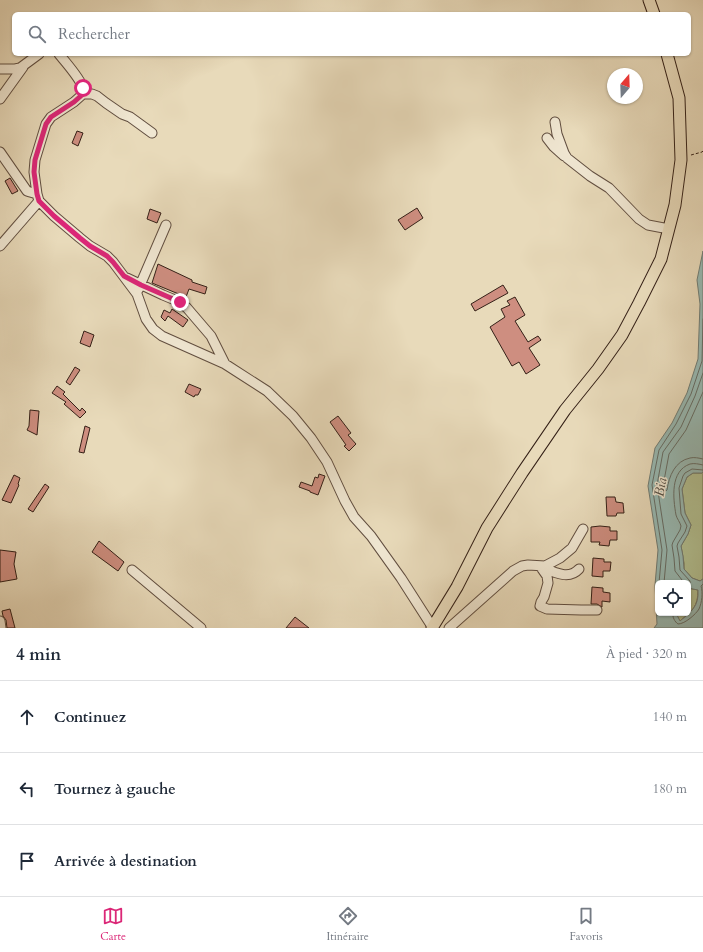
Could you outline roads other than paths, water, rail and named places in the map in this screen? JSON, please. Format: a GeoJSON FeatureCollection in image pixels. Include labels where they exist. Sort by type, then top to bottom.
{"type":"FeatureCollection","features":[{"type":"Feature","properties":{"kind":"main road"},"geometry":{"type":"LineString","coordinates":[[649,0],[653,12]]}},
{"type":"Feature","properties":{"kind":"main road"},"geometry":{"type":"LineString","coordinates":[[433,628],[457,587],[487,528],[522,473],[565,410],[598,369],[622,335],[640,303],[661,259],[676,205],[681,158],[679,98],[668,56]]}},
{"type":"Feature","properties":{"kind":"street"},"geometry":{"type":"LineString","coordinates":[[0,99],[22,67],[36,56]]}},
{"type":"Feature","properties":{"kind":"street"},"geometry":{"type":"LineString","coordinates":[[61,56],[80,80],[84,91],[83,94]]}},
{"type":"Feature","properties":{"kind":"street"},"geometry":{"type":"LineString","coordinates":[[0,69],[15,69],[22,67]]}},
{"type":"Feature","properties":{"kind":"street"},"geometry":{"type":"LineString","coordinates":[[0,246],[38,197],[34,172],[35,160],[46,124],[51,117],[74,102],[83,94],[92,94],[122,114],[130,117],[152,133]]}},
{"type":"Feature","properties":{"kind":"street"},"geometry":{"type":"LineString","coordinates":[[555,122],[557,134],[567,158]]}},
{"type":"Feature","properties":{"kind":"street"},"geometry":{"type":"LineString","coordinates":[[547,138],[554,147],[567,158],[590,176],[609,188],[639,220],[648,225],[669,229]]}},
{"type":"Feature","properties":{"kind":"street"},"geometry":{"type":"LineString","coordinates":[[0,152],[27,190],[38,197],[54,216],[80,238],[107,256],[124,276],[139,289],[180,302],[211,336],[225,364]]}},
{"type":"Feature","properties":{"kind":"street"},"geometry":{"type":"LineString","coordinates":[[166,225],[139,289],[146,319],[153,329],[162,336],[225,364],[267,391],[293,416],[311,438],[327,462],[354,517],[371,536],[401,578],[433,628]]}},
{"type":"Feature","properties":{"kind":"street"},"geometry":{"type":"LineString","coordinates":[[449,628],[513,571],[522,566],[528,565],[545,566],[560,558],[572,548],[583,529]]}},
{"type":"Feature","properties":{"kind":"street"},"geometry":{"type":"LineString","coordinates":[[540,566],[562,575],[575,574],[579,570]]}},
{"type":"Feature","properties":{"kind":"street"},"geometry":{"type":"LineString","coordinates":[[540,566],[547,576],[548,583],[540,606],[547,609],[597,610]]}},
{"type":"Feature","properties":{"kind":"street"},"geometry":{"type":"LineString","coordinates":[[132,570],[201,628]]}},
{"type":"Feature","properties":{"kind":"street"},"geometry":{"type":"LineString","coordinates":[[0,621],[1,628]]}},
{"type":"Feature","properties":{"kind":"water","name":"Bia"},"geometry":{"type":"Polygon","coordinates":[[[703,251],[703,472],[693,473],[687,477],[682,489],[685,513],[691,525],[681,546],[684,569],[692,578],[700,581],[703,579],[703,628],[654,628],[657,624],[657,616],[678,616],[680,621],[686,616],[691,616],[691,611],[696,604],[698,596],[698,590],[691,589],[691,580],[655,580],[658,550],[648,486],[655,448],[672,423],[687,393],[698,359],[700,304],[697,280],[703,251]]]}}]}
